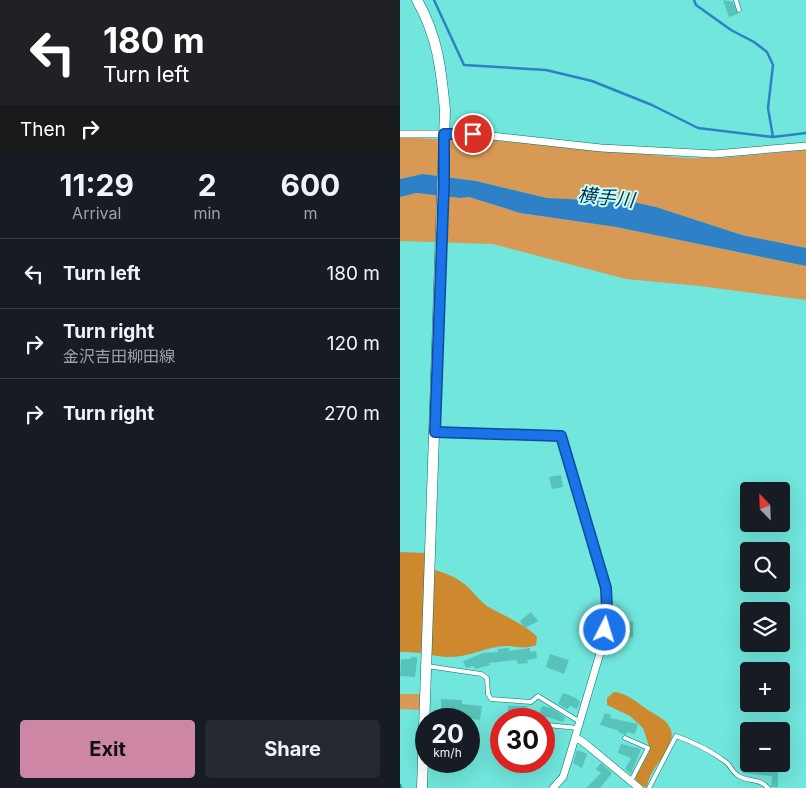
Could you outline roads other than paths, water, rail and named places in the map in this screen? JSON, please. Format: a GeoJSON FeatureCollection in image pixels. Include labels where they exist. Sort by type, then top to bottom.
{"type":"FeatureCollection","features":[{"type":"Feature","properties":{"kind":"main road"},"geometry":{"type":"LineString","coordinates":[[418,0],[428,20],[440,58],[445,110],[426,708]]}},
{"type":"Feature","properties":{"kind":"main road"},"geometry":{"type":"LineString","coordinates":[[422,788],[423,773]]}},
{"type":"Feature","properties":{"kind":"street"},"geometry":{"type":"LineString","coordinates":[[400,134],[473,134],[601,148],[714,154],[806,146]]}},
{"type":"Feature","properties":{"kind":"street"},"geometry":{"type":"LineString","coordinates":[[435,432],[561,436],[606,595],[607,609],[603,643],[576,738],[563,777],[553,788]]}},
{"type":"Feature","properties":{"kind":"street"},"geometry":{"type":"LineString","coordinates":[[576,738],[639,788]]}},
{"type":"Feature","properties":{"kind":"lane"},"geometry":{"type":"LineString","coordinates":[[736,0],[739,10]]}},
{"type":"Feature","properties":{"kind":"lane"},"geometry":{"type":"LineString","coordinates":[[427,666],[481,674],[487,678],[488,694],[491,699],[531,702],[538,696],[579,725]]}},
{"type":"Feature","properties":{"kind":"lane"},"geometry":{"type":"LineString","coordinates":[[555,725],[579,725]]}},
{"type":"Feature","properties":{"kind":"lane"},"geometry":{"type":"LineString","coordinates":[[649,788],[676,736],[693,742],[727,762],[736,774],[746,779],[760,781],[768,788]]}},
{"type":"Feature","properties":{"kind":"lane"},"geometry":{"type":"LineString","coordinates":[[625,738],[648,748],[631,781]]}},
{"type":"Feature","properties":{"kind":"water"},"geometry":{"type":"Polygon","coordinates":[[[423,174],[476,181],[547,198],[633,202],[656,207],[742,235],[806,248],[806,266],[616,227],[520,213],[469,197],[460,198],[416,193],[400,197],[400,179],[423,174]]]}},
{"type":"Feature","properties":{"kind":"waterway"},"geometry":{"type":"LineString","coordinates":[[434,0],[464,65],[546,70],[592,81],[652,105],[698,128],[773,137],[806,133]]}},
{"type":"Feature","properties":{"kind":"waterway"},"geometry":{"type":"LineString","coordinates":[[694,0],[696,5],[731,30],[754,42],[767,52],[773,65],[768,108],[773,137]]}},
{"type":"Feature","properties":{"kind":"water label","name":"横手川"},"geometry":{"type":"Point","coordinates":[606,197]}}]}
